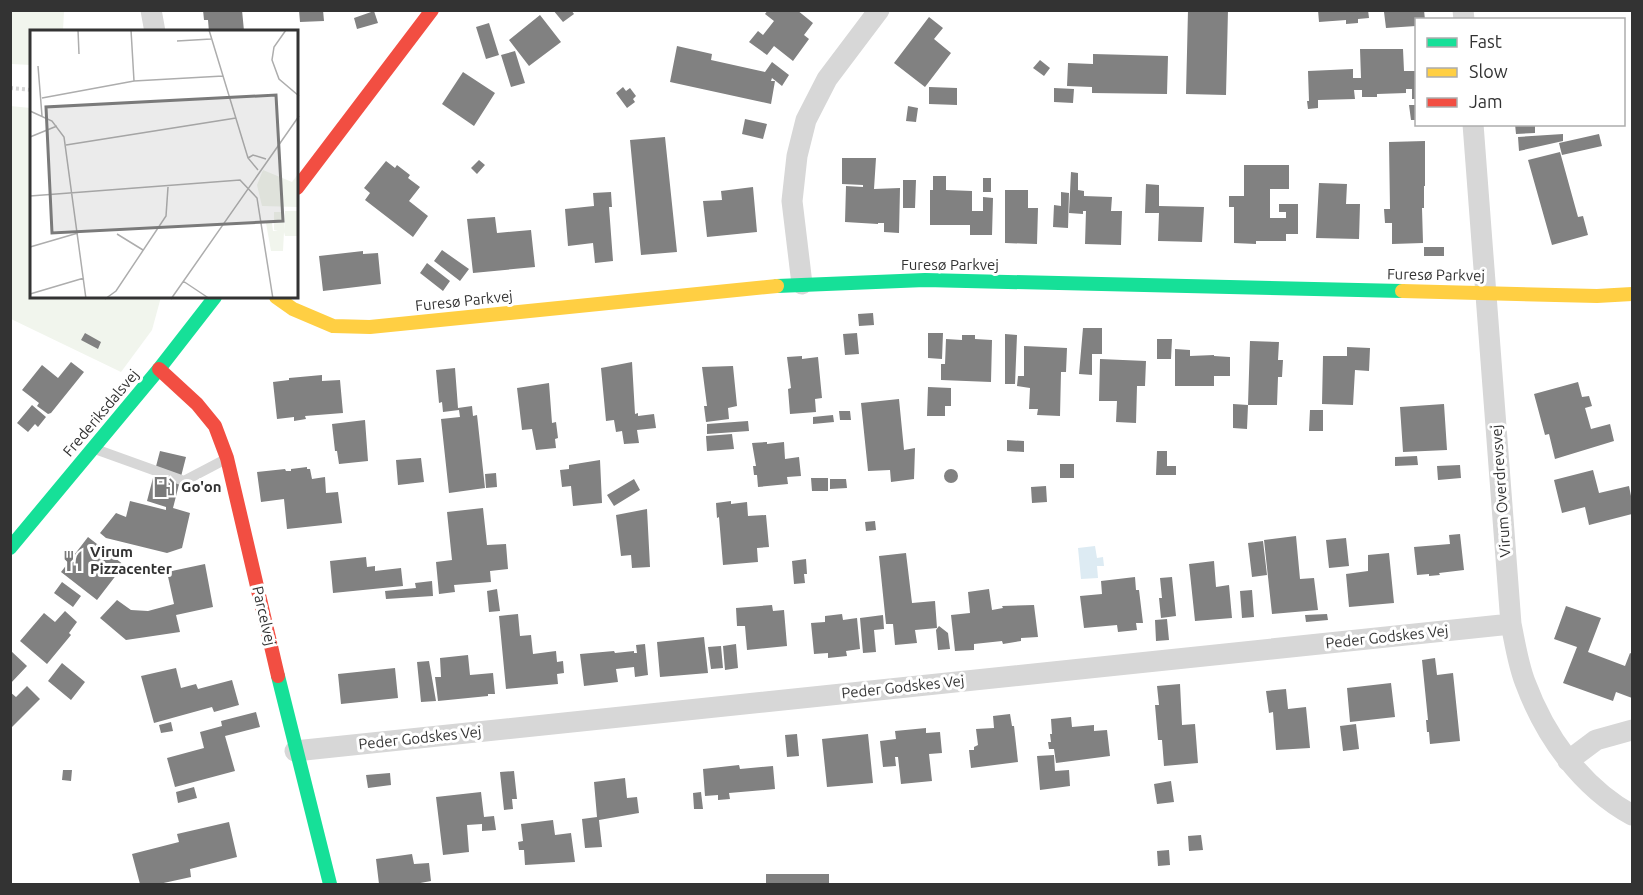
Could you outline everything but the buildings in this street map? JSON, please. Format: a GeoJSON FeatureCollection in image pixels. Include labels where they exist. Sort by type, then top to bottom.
{"type":"FeatureCollection","features":[{"type":"Feature","properties":{"kind":"street"},"geometry":{"type":"LineString","coordinates":[[151,10],[154,30]]}},
{"type":"Feature","properties":{"kind":"street"},"geometry":{"type":"LineString","coordinates":[[298,187],[432,10]]}},
{"type":"Feature","properties":{"kind":"street"},"geometry":{"type":"LineString","coordinates":[[802,284],[792,201],[797,156],[806,120],[827,80],[879,10]]}},
{"type":"Feature","properties":{"kind":"street","name":"Virum Overdrevsvej"},"geometry":{"type":"LineString","coordinates":[[1473,126],[1511,624],[1524,680],[1540,719],[1568,761],[1602,795],[1632,814]]}},
{"type":"Feature","properties":{"kind":"street","name":"Furesø Parkvej"},"geometry":{"type":"LineString","coordinates":[[277,298],[293,309],[333,326],[370,327],[802,284],[926,280],[1597,296],[1632,294]]}},
{"type":"Feature","properties":{"kind":"street","name":"Frederiksdalsvej"},"geometry":{"type":"LineString","coordinates":[[10,548],[159,369],[214,298]]}},
{"type":"Feature","properties":{"kind":"street","name":"Parcelvej"},"geometry":{"type":"LineString","coordinates":[[159,369],[196,404],[215,426],[227,458],[295,751],[330,885]]}},
{"type":"Feature","properties":{"kind":"street","name":"Peder Godskes Vej"},"geometry":{"type":"LineString","coordinates":[[295,751],[1511,624]]}},
{"type":"Feature","properties":{"kind":"street"},"geometry":{"type":"LineString","coordinates":[[1568,761],[1596,740],[1632,730]]}},
{"type":"Feature","properties":{"kind":"lane"},"geometry":{"type":"LineString","coordinates":[[93,449],[184,481],[227,458]]}},
{"type":"Feature","properties":{"kind":"path"},"geometry":{"type":"LineString","coordinates":[[10,88],[30,90]]}},
{"type":"Feature","properties":{"kind":"shaded area"},"geometry":{"type":"Polygon","coordinates":[[[10,11],[64,11],[63,30],[30,30],[30,65],[11,64],[10,11]]]}},
{"type":"Feature","properties":{"kind":"shaded area"},"geometry":{"type":"Polygon","coordinates":[[[10,106],[30,108],[30,298],[161,298],[152,330],[121,372],[11,319],[10,106]]]}},
{"type":"Feature","properties":{"kind":"shaded area"},"geometry":{"type":"Polygon","coordinates":[[[1095,546],[1097,558],[1103,557],[1104,566],[1097,566],[1098,578],[1081,579],[1078,548],[1095,546]]]}},
{"type":"Feature","properties":{"kind":"traffic: fast"},"geometry":{"type":"LineString","coordinates":[[777,286],[925,280],[1402,291]]}},
{"type":"Feature","properties":{"kind":"traffic: fast"},"geometry":{"type":"LineString","coordinates":[[10,548],[159,369],[214,298]]}},
{"type":"Feature","properties":{"kind":"traffic: fast"},"geometry":{"type":"LineString","coordinates":[[278,676],[330,884]]}},
{"type":"Feature","properties":{"kind":"traffic: slow"},"geometry":{"type":"LineString","coordinates":[[277,298],[293,309],[333,326],[370,327],[777,286]]}},
{"type":"Feature","properties":{"kind":"traffic: slow"},"geometry":{"type":"LineString","coordinates":[[1402,291],[1597,296],[1632,294]]}},
{"type":"Feature","properties":{"kind":"traffic: jam"},"geometry":{"type":"LineString","coordinates":[[298,187],[432,10]]}},
{"type":"Feature","properties":{"kind":"traffic: jam"},"geometry":{"type":"LineString","coordinates":[[159,369],[197,404],[215,426],[227,458],[278,676]]}},
{"type":"Feature","properties":{"kind":"place","name":"Go'on"},"geometry":{"type":"Point","coordinates":[164,487]}},
{"type":"Feature","properties":{"kind":"place","name":"Virum Pizzacenter"},"geometry":{"type":"Point","coordinates":[73,561]}}]}
